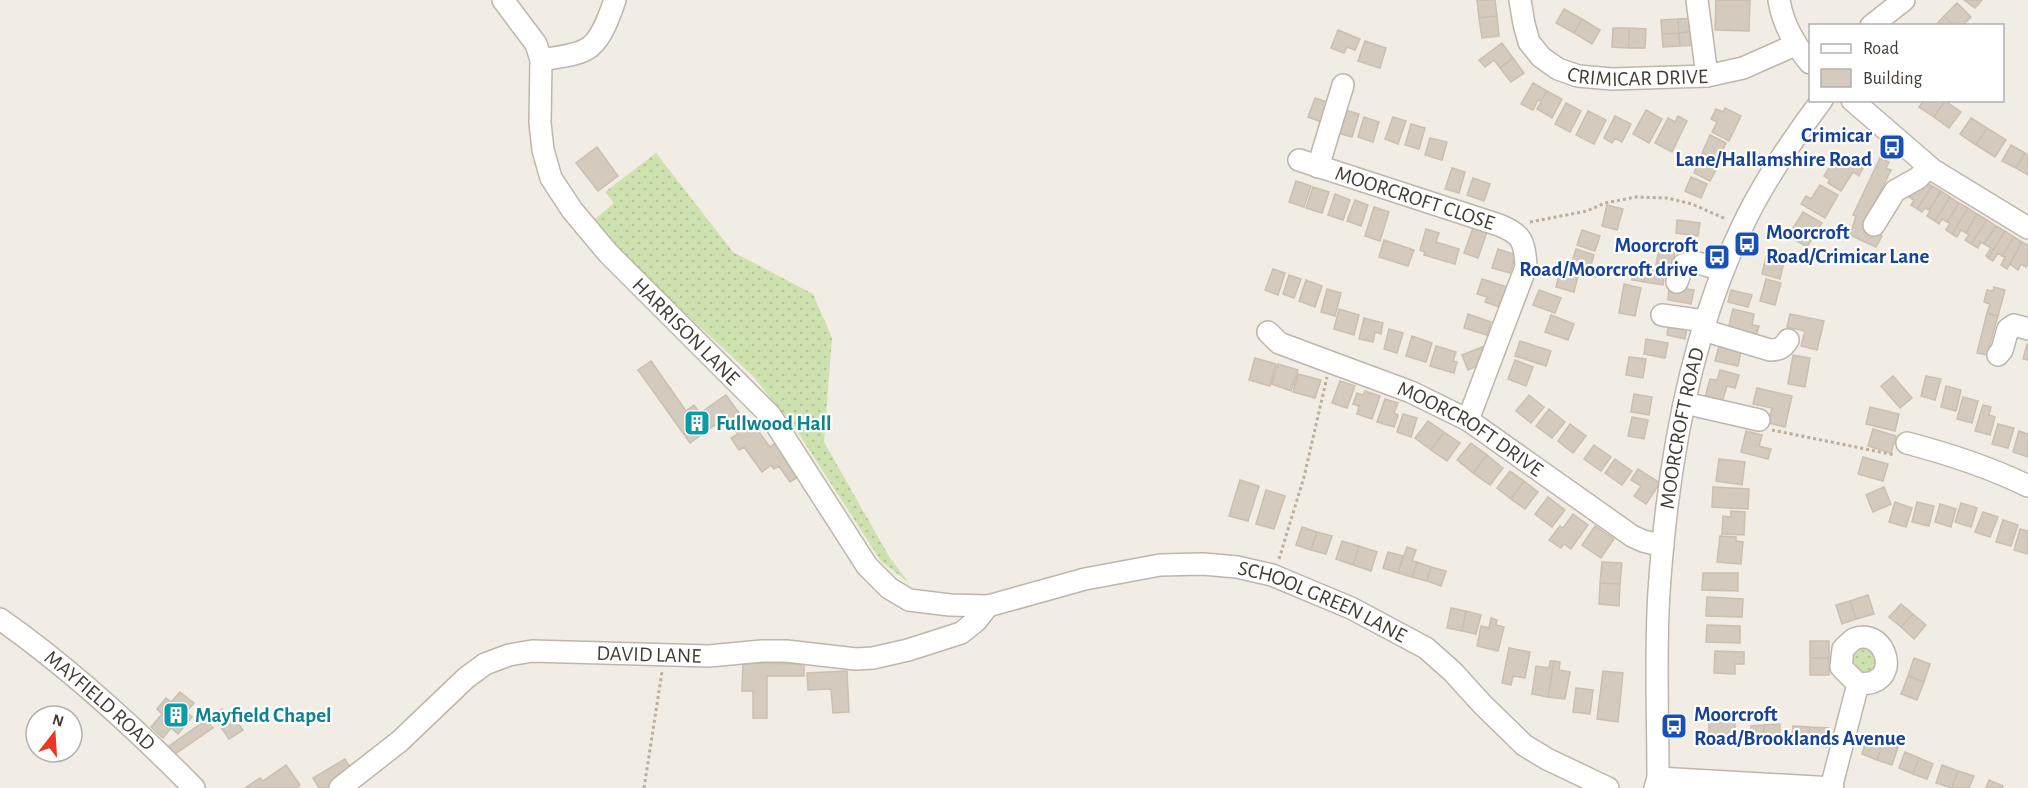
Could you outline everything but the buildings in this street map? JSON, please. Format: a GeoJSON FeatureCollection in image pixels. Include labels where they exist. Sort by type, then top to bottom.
{"type":"FeatureCollection","features":[{"type":"Feature","properties":{"kind":"street","name":"HARRISON LANE"},"geometry":{"type":"LineString","coordinates":[[503,0],[536,44],[541,60],[540,123],[543,150],[551,178],[572,210],[608,253],[770,415],[867,566],[889,588],[909,600],[950,605],[988,606]]}},
{"type":"Feature","properties":{"kind":"street"},"geometry":{"type":"LineString","coordinates":[[541,60],[590,47],[600,34],[615,0]]}},
{"type":"Feature","properties":{"kind":"street","name":"CRIMICAR DRIVE"},"geometry":{"type":"LineString","coordinates":[[1520,0],[1529,42],[1541,57],[1558,69],[1578,76],[1612,79],[1707,76],[1743,68],[1795,45]]}},
{"type":"Feature","properties":{"kind":"street"},"geometry":{"type":"LineString","coordinates":[[1697,0],[1707,76]]}},
{"type":"Feature","properties":{"kind":"street"},"geometry":{"type":"LineString","coordinates":[[1779,0],[1785,25],[1795,45],[1809,62]]}},
{"type":"Feature","properties":{"kind":"street"},"geometry":{"type":"LineString","coordinates":[[1874,24],[1904,0]]}},
{"type":"Feature","properties":{"kind":"street","name":"MOORCROFT CLOSE"},"geometry":{"type":"LineString","coordinates":[[1343,85],[1309,163],[1512,230]]}},
{"type":"Feature","properties":{"kind":"street","name":"MOORCROFT ROAD"},"geometry":{"type":"LineString","coordinates":[[1656,783],[1659,593],[1672,473],[1685,403],[1704,326],[1742,226],[1790,144],[1821,102]]}},
{"type":"Feature","properties":{"kind":"street"},"geometry":{"type":"LineString","coordinates":[[1854,102],[1929,167],[2027,224]]}},
{"type":"Feature","properties":{"kind":"street"},"geometry":{"type":"LineString","coordinates":[[1874,225],[1895,191],[1918,178],[1929,167]]}},
{"type":"Feature","properties":{"kind":"street"},"geometry":{"type":"LineString","coordinates":[[1468,420],[1526,267],[1525,251],[1521,239],[1512,230]]}},
{"type":"Feature","properties":{"kind":"street"},"geometry":{"type":"LineString","coordinates":[[1677,282],[1683,265],[1689,262],[1723,271]]}},
{"type":"Feature","properties":{"kind":"street"},"geometry":{"type":"LineString","coordinates":[[1662,315],[1704,326],[1770,350],[1779,350],[1788,340]]}},
{"type":"Feature","properties":{"kind":"street"},"geometry":{"type":"LineString","coordinates":[[1998,355],[2002,350],[2008,329],[2014,325],[2028,328]]}},
{"type":"Feature","properties":{"kind":"street","name":"MOORCROFT DRIVE"},"geometry":{"type":"LineString","coordinates":[[1268,332],[1279,343],[1411,392],[1468,420],[1632,536],[1663,546]]}},
{"type":"Feature","properties":{"kind":"street"},"geometry":{"type":"LineString","coordinates":[[1685,403],[1763,424]]}},
{"type":"Feature","properties":{"kind":"street"},"geometry":{"type":"LineString","coordinates":[[1907,443],[1949,454],[2028,486]]}},
{"type":"Feature","properties":{"kind":"street","name":"SCHOOL GREEN LANE"},"geometry":{"type":"LineString","coordinates":[[988,606],[1084,579],[1160,565],[1203,564],[1237,567],[1272,575],[1351,608],[1426,648],[1453,672],[1524,745],[1547,759],[1608,788]]}},
{"type":"Feature","properties":{"kind":"street","name":"DAVID LANE"},"geometry":{"type":"LineString","coordinates":[[340,788],[400,741],[466,678],[485,664],[509,656],[532,651],[709,656],[786,651],[856,659],[873,658],[908,650],[961,633],[976,621],[988,606]]}},
{"type":"Feature","properties":{"kind":"street","name":"MAYFIELD ROAD"},"geometry":{"type":"LineString","coordinates":[[0,619],[41,647],[134,728],[194,788]]}},
{"type":"Feature","properties":{"kind":"street"},"geometry":{"type":"LineString","coordinates":[[1656,783],[1832,788],[1858,684]]}},
{"type":"Feature","properties":{"kind":"path"},"geometry":{"type":"LineString","coordinates":[[1512,230],[1527,223],[1587,211],[1605,203],[1636,197],[1667,198],[1692,204],[1742,226]]}},
{"type":"Feature","properties":{"kind":"path"},"geometry":{"type":"LineString","coordinates":[[1272,575],[1280,557],[1304,477],[1320,400],[1331,362]]}},
{"type":"Feature","properties":{"kind":"path"},"geometry":{"type":"LineString","coordinates":[[1763,424],[1904,456],[1907,443]]}},
{"type":"Feature","properties":{"kind":"path"},"geometry":{"type":"LineString","coordinates":[[644,788],[664,655]]}},
{"type":"Feature","properties":{"kind":"green space"},"geometry":{"type":"Polygon","coordinates":[[[656,153],[733,252],[813,294],[832,338],[824,442],[890,558],[909,583],[881,561],[797,431],[753,376],[631,263],[594,220],[614,203],[605,192],[656,153]]]}},
{"type":"Feature","properties":{"kind":"green space"},"geometry":{"type":"Polygon","coordinates":[[[1870,645],[1881,660],[1869,676],[1853,672],[1849,655],[1852,650],[1870,645]]]}},
{"type":"Feature","properties":{"kind":"place","name":"Crimicar Lane/Hallamshire Road"},"geometry":{"type":"Point","coordinates":[1892,147]}},
{"type":"Feature","properties":{"kind":"place","name":"Moorcroft Road/Crimicar Lane"},"geometry":{"type":"Point","coordinates":[1747,244]}},
{"type":"Feature","properties":{"kind":"place","name":"Moorcroft Road/Moorcroft drive"},"geometry":{"type":"Point","coordinates":[1717,257]}},
{"type":"Feature","properties":{"kind":"place","name":"Fullwood Hall"},"geometry":{"type":"Point","coordinates":[697,423]}},
{"type":"Feature","properties":{"kind":"place","name":"Mayfield Chapel"},"geometry":{"type":"Point","coordinates":[176,715]}},
{"type":"Feature","properties":{"kind":"place","name":"Moorcroft Road/Brooklands Avenue"},"geometry":{"type":"Point","coordinates":[1674,726]}}]}
